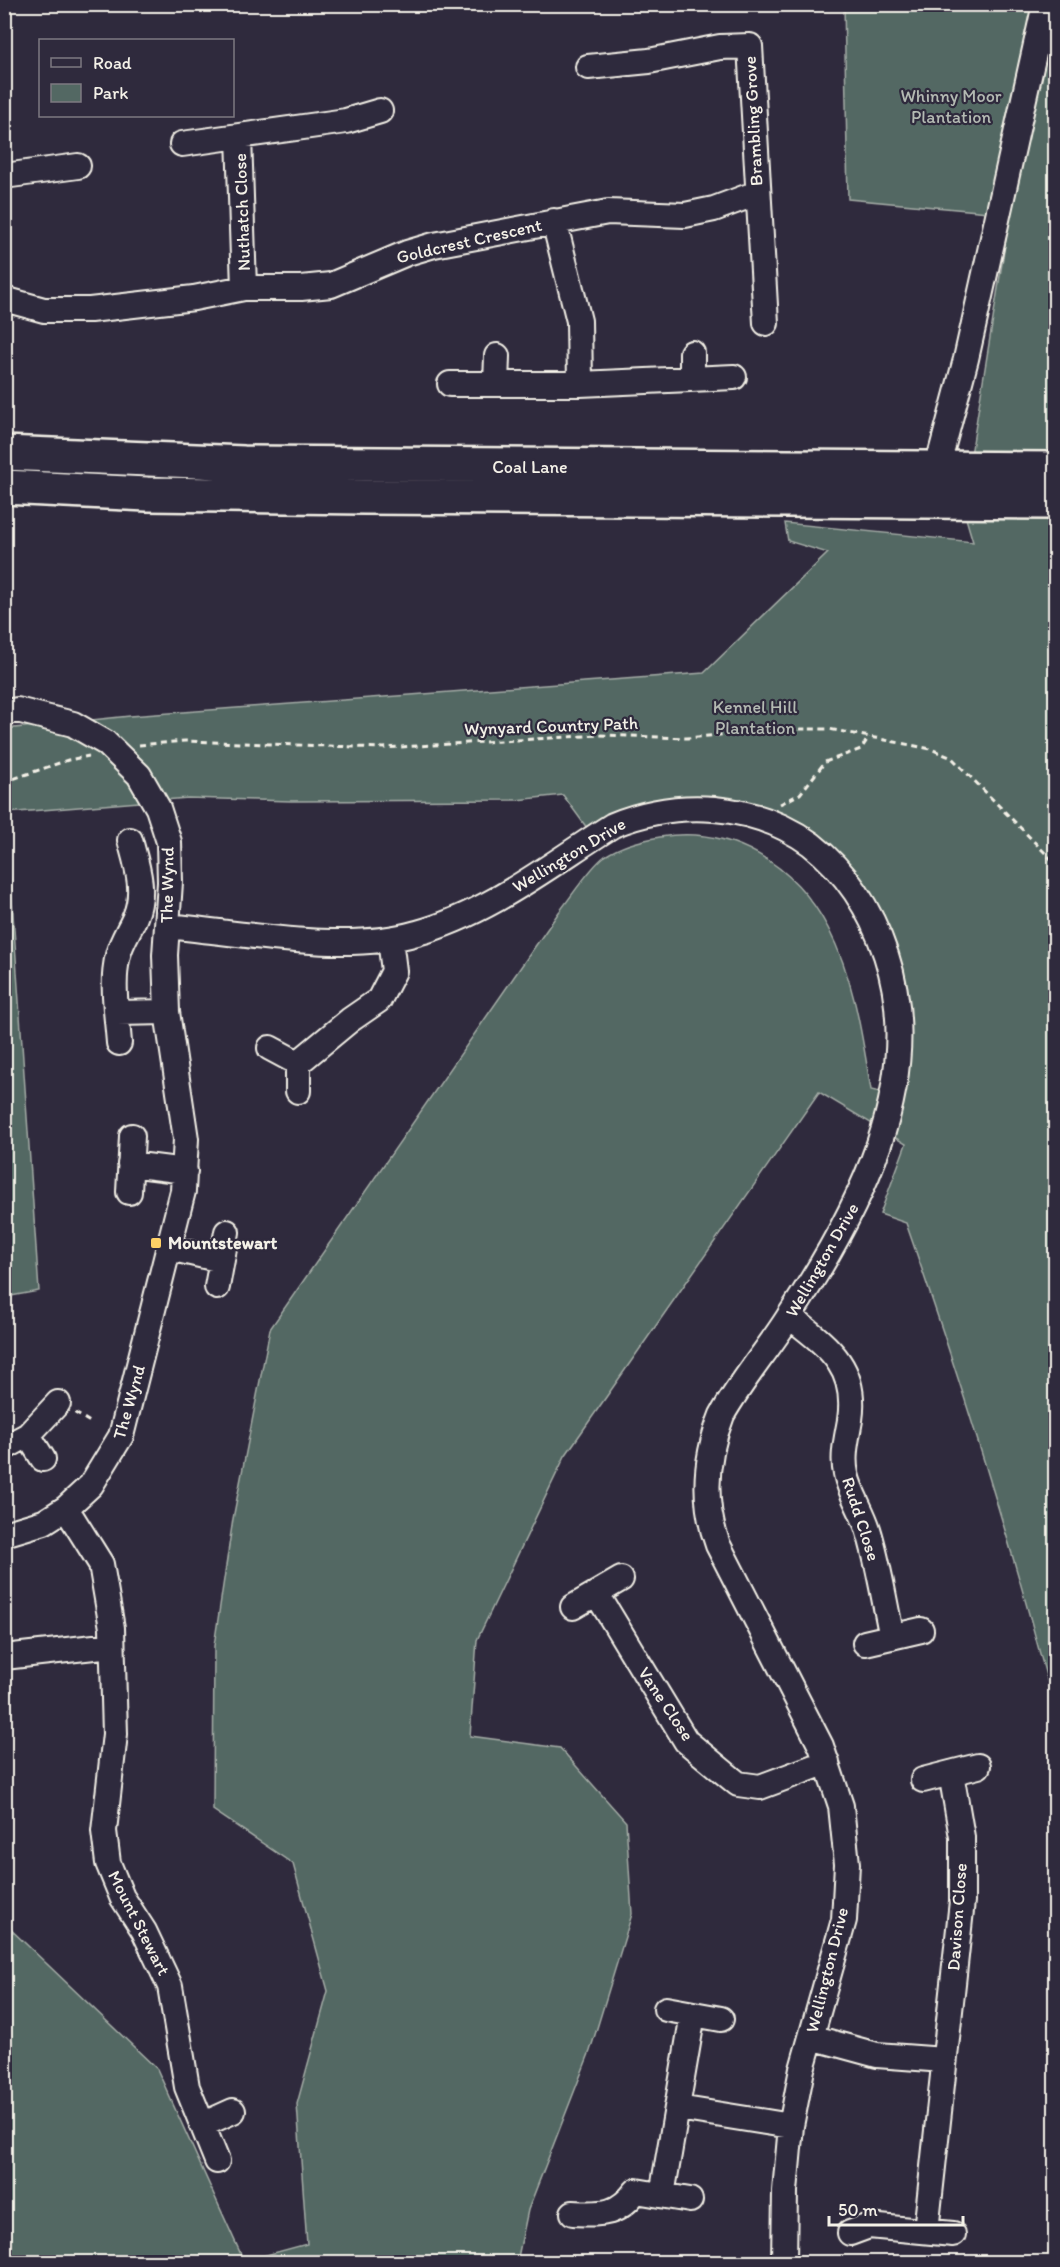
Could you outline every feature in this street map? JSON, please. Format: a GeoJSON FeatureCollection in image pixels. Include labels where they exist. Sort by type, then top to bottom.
{"type":"FeatureCollection","features":[{"type":"Feature","properties":{"kind":"highway","name":"Coal Lane"},"geometry":{"type":"LineString","coordinates":[[4,453],[244,464],[1056,469]]}},
{"type":"Feature","properties":{"kind":"highway","name":"Coal Lane"},"geometry":{"type":"LineString","coordinates":[[4,487],[147,494],[318,497],[1056,502]]}},
{"type":"Feature","properties":{"kind":"street"},"geometry":{"type":"LineString","coordinates":[[938,468],[966,359],[1045,4]]}},
{"type":"Feature","properties":{"kind":"street","name":"Brambling Grove"},"geometry":{"type":"LineString","coordinates":[[588,67],[649,61],[720,47],[750,46],[766,322]]}},
{"type":"Feature","properties":{"kind":"street"},"geometry":{"type":"LineString","coordinates":[[182,144],[346,121],[380,111]]}},
{"type":"Feature","properties":{"kind":"street","name":"Nuthatch Close"},"geometry":{"type":"LineString","coordinates":[[239,136],[244,288]]}},
{"type":"Feature","properties":{"kind":"street"},"geometry":{"type":"LineString","coordinates":[[4,176],[78,166]]}},
{"type":"Feature","properties":{"kind":"street","name":"Goldcrest Crescent"},"geometry":{"type":"LineString","coordinates":[[4,299],[44,310],[90,310],[194,298],[244,288],[301,288],[331,285],[407,253],[554,221],[608,212],[685,215],[714,209],[757,193]]}},
{"type":"Feature","properties":{"kind":"street"},"geometry":{"type":"LineString","coordinates":[[554,221],[579,321],[580,384]]}},
{"type":"Feature","properties":{"kind":"street"},"geometry":{"type":"LineString","coordinates":[[692,353],[692,379]]}},
{"type":"Feature","properties":{"kind":"street"},"geometry":{"type":"LineString","coordinates":[[496,384],[497,356]]}},
{"type":"Feature","properties":{"kind":"street"},"geometry":{"type":"LineString","coordinates":[[450,384],[580,384],[734,377]]}},
{"type":"Feature","properties":{"kind":"street","name":"The Wynd"},"geometry":{"type":"LineString","coordinates":[[4,712],[17,710],[73,724],[106,743],[144,783],[158,808],[169,842],[165,955],[167,1012],[186,1139],[185,1172],[170,1248],[121,1436],[109,1460],[91,1485],[66,1508],[44,1522],[4,1534]]}},
{"type":"Feature","properties":{"kind":"street","name":"Wellington Drive"},"geometry":{"type":"LineString","coordinates":[[167,926],[341,941],[390,939],[442,925],[471,912],[613,825],[633,817],[674,808],[713,808],[762,818],[796,833],[827,856],[861,898],[878,933],[893,977],[899,1030],[896,1072],[890,1102],[856,1205],[789,1316],[722,1415],[709,1457],[707,1484],[709,1512],[718,1545],[827,1762],[841,1806],[847,1864],[844,1920],[811,2037],[791,2126],[785,2191],[784,2262]]}},
{"type":"Feature","properties":{"kind":"street"},"geometry":{"type":"LineString","coordinates":[[119,1043],[118,955],[137,913],[141,894],[140,877],[130,840]]}},
{"type":"Feature","properties":{"kind":"street"},"geometry":{"type":"LineString","coordinates":[[298,1091],[298,1064],[350,1020],[379,1000],[394,971],[390,939]]}},
{"type":"Feature","properties":{"kind":"street"},"geometry":{"type":"LineString","coordinates":[[117,1013],[167,1012]]}},
{"type":"Feature","properties":{"kind":"street"},"geometry":{"type":"LineString","coordinates":[[270,1048],[298,1064]]}},
{"type":"Feature","properties":{"kind":"street"},"geometry":{"type":"LineString","coordinates":[[129,1192],[132,1136]]}},
{"type":"Feature","properties":{"kind":"street"},"geometry":{"type":"LineString","coordinates":[[130,1164],[185,1172]]}},
{"type":"Feature","properties":{"kind":"street"},"geometry":{"type":"LineString","coordinates":[[217,1287],[227,1232]]}},
{"type":"Feature","properties":{"kind":"street"},"geometry":{"type":"LineString","coordinates":[[170,1248],[222,1260]]}},
{"type":"Feature","properties":{"kind":"street","name":"Rudd Close"},"geometry":{"type":"LineString","coordinates":[[789,1316],[830,1349],[846,1372],[851,1412],[845,1450],[846,1476],[868,1530],[892,1637]]}},
{"type":"Feature","properties":{"kind":"street"},"geometry":{"type":"LineString","coordinates":[[4,1448],[28,1435],[58,1402]]}},
{"type":"Feature","properties":{"kind":"street"},"geometry":{"type":"LineString","coordinates":[[28,1435],[44,1459]]}},
{"type":"Feature","properties":{"kind":"street","name":"Mount Stewart"},"geometry":{"type":"LineString","coordinates":[[66,1508],[101,1564],[112,1628],[116,1689],[115,1734],[104,1831],[108,1863],[122,1897],[144,1931],[170,1986],[180,2033],[183,2071],[217,2161]]}},
{"type":"Feature","properties":{"kind":"street"},"geometry":{"type":"LineString","coordinates":[[573,1607],[621,1579]]}},
{"type":"Feature","properties":{"kind":"street","name":"Vane Close"},"geometry":{"type":"LineString","coordinates":[[597,1594],[686,1741],[738,1784],[760,1787],[827,1762]]}},
{"type":"Feature","properties":{"kind":"street"},"geometry":{"type":"LineString","coordinates":[[865,1643],[921,1630]]}},
{"type":"Feature","properties":{"kind":"street"},"geometry":{"type":"LineString","coordinates":[[4,1657],[112,1645]]}},
{"type":"Feature","properties":{"kind":"street"},"geometry":{"type":"LineString","coordinates":[[923,1780],[978,1766]]}},
{"type":"Feature","properties":{"kind":"street","name":"Davison Close"},"geometry":{"type":"LineString","coordinates":[[926,2231],[962,1901],[962,1837],[951,1773]]}},
{"type":"Feature","properties":{"kind":"street"},"geometry":{"type":"LineString","coordinates":[[666,2009],[721,2019]]}},
{"type":"Feature","properties":{"kind":"street"},"geometry":{"type":"LineString","coordinates":[[662,2195],[693,2014]]}},
{"type":"Feature","properties":{"kind":"street"},"geometry":{"type":"LineString","coordinates":[[811,2037],[878,2055],[944,2060]]}},
{"type":"Feature","properties":{"kind":"street"},"geometry":{"type":"LineString","coordinates":[[678,2108],[791,2126]]}},
{"type":"Feature","properties":{"kind":"street"},"geometry":{"type":"LineString","coordinates":[[202,2125],[233,2111]]}},
{"type":"Feature","properties":{"kind":"street"},"geometry":{"type":"LineString","coordinates":[[573,2213],[603,2214],[618,2209],[626,2204],[636,2191],[690,2200]]}},
{"type":"Feature","properties":{"kind":"street"},"geometry":{"type":"LineString","coordinates":[[850,2234],[869,2226],[953,2234]]}},
{"type":"Feature","properties":{"kind":"path","name":"Wynyard Country Path"},"geometry":{"type":"LineString","coordinates":[[4,782],[68,760],[157,742],[384,748],[600,735],[687,738],[781,729],[829,729],[932,749],[952,758],[1056,864]]}},
{"type":"Feature","properties":{"kind":"path"},"geometry":{"type":"LineString","coordinates":[[762,818],[800,794],[825,762],[861,749],[869,737]]}},
{"type":"Feature","properties":{"kind":"green space","name":"Whinny Moor Plantation"},"geometry":{"type":"Polygon","coordinates":[[[844,5],[1055,5],[1055,457],[971,455],[1010,214],[848,199],[844,5]]]}},
{"type":"Feature","properties":{"kind":"green space","name":"Kennel Hill Plantation"},"geometry":{"type":"Polygon","coordinates":[[[965,515],[1055,515],[1055,1710],[985,1465],[906,1223],[880,1214],[906,1144],[819,1092],[565,1456],[477,1640],[470,1736],[560,1748],[626,1822],[632,1914],[590,2051],[528,2210],[517,2262],[5,2262],[4,1923],[157,2069],[244,2261],[307,2244],[297,2104],[328,1991],[293,1864],[213,1810],[214,1646],[233,1519],[270,1329],[559,912],[599,861],[611,852],[653,838],[687,835],[712,837],[759,854],[779,868],[798,886],[828,928],[851,987],[871,1090],[901,1097],[908,1012],[901,961],[882,912],[853,870],[818,837],[777,813],[732,799],[685,797],[636,806],[587,828],[563,795],[516,800],[291,801],[188,798],[6,813],[39,1291],[5,1297],[5,729],[130,716],[704,673],[828,553],[788,541],[785,523],[973,542],[965,515]]]}},
{"type":"Feature","properties":{"kind":"place","name":"Mountstewart"},"geometry":{"type":"Point","coordinates":[156,1243]}}]}
